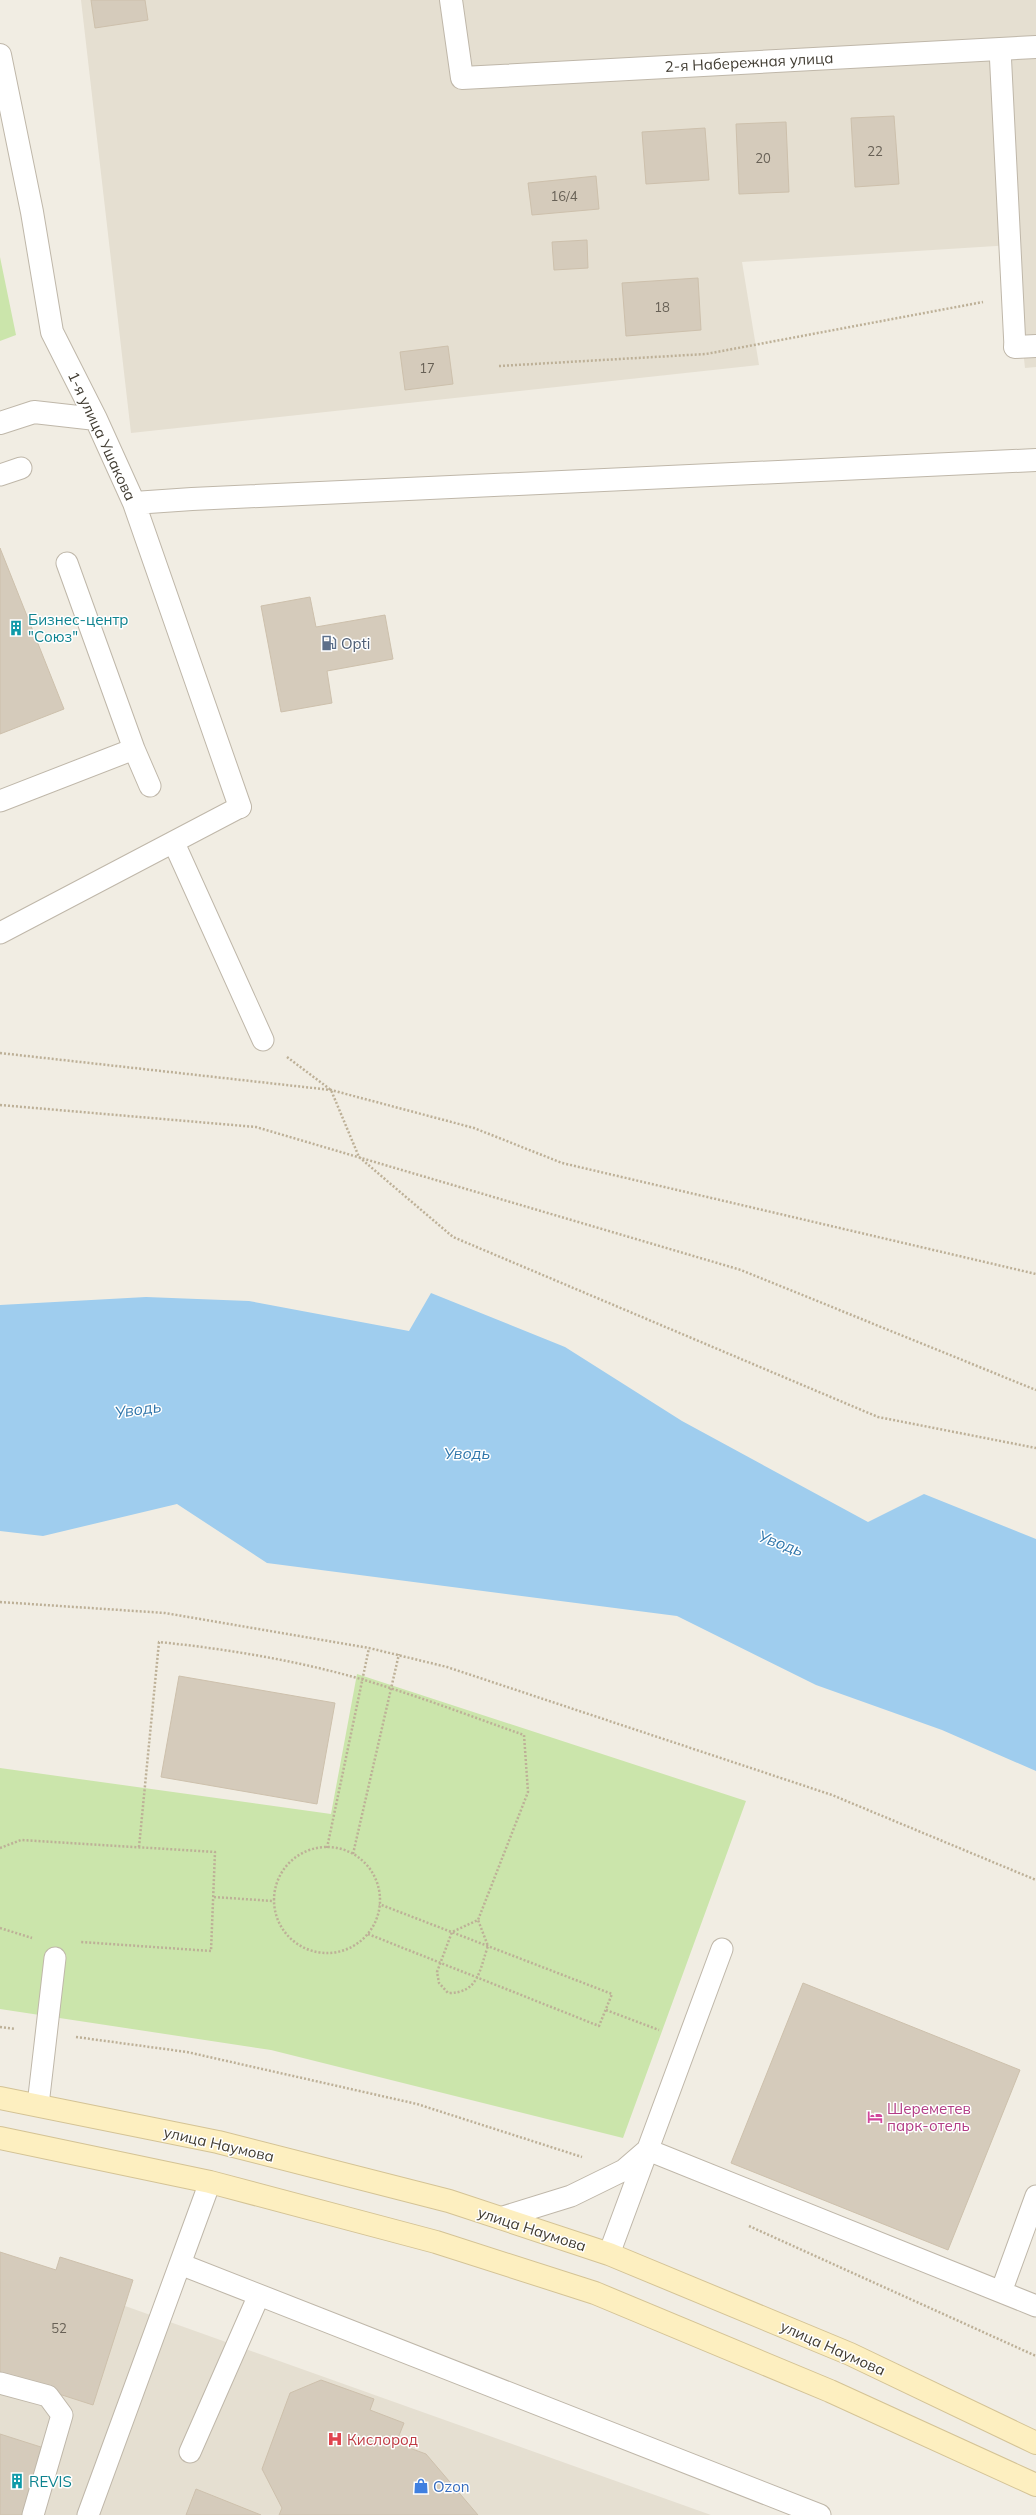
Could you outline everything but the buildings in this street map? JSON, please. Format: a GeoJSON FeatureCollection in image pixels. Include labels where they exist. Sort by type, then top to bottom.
{"type":"FeatureCollection","features":[{"type":"Feature","properties":{"kind":"street","name":"2-я Набережная улица"},"geometry":{"type":"LineString","coordinates":[[451,0],[462,78],[1036,47]]}},
{"type":"Feature","properties":{"kind":"street","name":"1-я улица Ушакова"},"geometry":{"type":"LineString","coordinates":[[0,55],[32,212],[52,332],[96,419],[134,503],[240,807]]}},
{"type":"Feature","properties":{"kind":"street"},"geometry":{"type":"LineString","coordinates":[[0,423],[34,412],[96,419]]}},
{"type":"Feature","properties":{"kind":"street"},"geometry":{"type":"LineString","coordinates":[[134,503],[192,498],[1036,460]]}},
{"type":"Feature","properties":{"kind":"street","name":"улица Наумова"},"geometry":{"type":"LineString","coordinates":[[0,2098],[218,2142],[449,2201],[609,2254],[850,2354],[1036,2443]]}},
{"type":"Feature","properties":{"kind":"street"},"geometry":{"type":"LineString","coordinates":[[0,2138],[210,2182],[436,2242],[594,2293],[830,2391],[1036,2484]]}},
{"type":"Feature","properties":{"kind":"lane"},"geometry":{"type":"LineString","coordinates":[[1000,49],[1013,297],[1026,347]]}},
{"type":"Feature","properties":{"kind":"lane"},"geometry":{"type":"LineString","coordinates":[[0,475],[21,468]]}},
{"type":"Feature","properties":{"kind":"lane"},"geometry":{"type":"LineString","coordinates":[[67,563],[134,749],[150,786]]}},
{"type":"Feature","properties":{"kind":"lane"},"geometry":{"type":"LineString","coordinates":[[0,801],[134,749]]}},
{"type":"Feature","properties":{"kind":"lane"},"geometry":{"type":"LineString","coordinates":[[0,933],[240,807]]}},
{"type":"Feature","properties":{"kind":"lane"},"geometry":{"type":"LineString","coordinates":[[174,842],[263,1040]]}},
{"type":"Feature","properties":{"kind":"lane"},"geometry":{"type":"LineString","coordinates":[[609,2254],[722,1950]]}},
{"type":"Feature","properties":{"kind":"lane"},"geometry":{"type":"LineString","coordinates":[[38,2105],[56,1958]]}},
{"type":"Feature","properties":{"kind":"lane"},"geometry":{"type":"LineString","coordinates":[[500,2218],[572,2196],[624,2170],[648,2150]]}},
{"type":"Feature","properties":{"kind":"lane"},"geometry":{"type":"LineString","coordinates":[[648,2150],[1036,2306]]}},
{"type":"Feature","properties":{"kind":"lane"},"geometry":{"type":"LineString","coordinates":[[88,2515],[210,2182]]}},
{"type":"Feature","properties":{"kind":"lane"},"geometry":{"type":"LineString","coordinates":[[1001,2292],[1036,2196]]}},
{"type":"Feature","properties":{"kind":"lane"},"geometry":{"type":"LineString","coordinates":[[180,2264],[820,2515]]}},
{"type":"Feature","properties":{"kind":"lane"},"geometry":{"type":"LineString","coordinates":[[190,2452],[259,2295]]}},
{"type":"Feature","properties":{"kind":"lane"},"geometry":{"type":"LineString","coordinates":[[0,2383],[48,2396],[62,2415],[33,2515]]}},
{"type":"Feature","properties":{"kind":"path"},"geometry":{"type":"LineString","coordinates":[[499,366],[706,354],[1013,297]]}},
{"type":"Feature","properties":{"kind":"path"},"geometry":{"type":"LineString","coordinates":[[263,1040],[331,1090],[359,1157],[453,1237],[878,1417],[1036,1448]]}},
{"type":"Feature","properties":{"kind":"path"},"geometry":{"type":"LineString","coordinates":[[0,1053],[331,1090],[474,1128],[562,1163],[1036,1274]]}},
{"type":"Feature","properties":{"kind":"path"},"geometry":{"type":"LineString","coordinates":[[0,1105],[256,1127],[741,1270],[1036,1390]]}},
{"type":"Feature","properties":{"kind":"path"},"geometry":{"type":"LineString","coordinates":[[0,1602],[165,1613],[400,1654],[448,1667],[832,1795],[1036,1880]]}},
{"type":"Feature","properties":{"kind":"path"},"geometry":{"type":"LineString","coordinates":[[139,1847],[159,1642],[212,1648],[302,1665],[392,1689],[524,1735],[528,1792],[478,1920],[488,1946],[477,1977],[472,1986],[463,1993],[448,1993],[439,1983],[437,1972],[452,1932],[478,1920]]}},
{"type":"Feature","properties":{"kind":"path"},"geometry":{"type":"LineString","coordinates":[[327,1848],[369,1648]]}},
{"type":"Feature","properties":{"kind":"path"},"geometry":{"type":"LineString","coordinates":[[353,1854],[400,1654]]}},
{"type":"Feature","properties":{"kind":"path"},"geometry":{"type":"LineString","coordinates":[[0,1848],[21,1840],[215,1852],[211,1951],[79,1941]]}},
{"type":"Feature","properties":{"kind":"path"},"geometry":{"type":"LineString","coordinates":[[316,1848],[327,1848],[335,1848],[353,1854],[367,1865],[377,1881],[380,1904],[378,1916],[368,1934],[359,1942],[344,1950],[328,1953],[311,1951],[296,1944],[284,1932],[276,1917],[273,1901],[276,1883],[286,1867],[300,1855],[316,1848]]}},
{"type":"Feature","properties":{"kind":"path"},"geometry":{"type":"LineString","coordinates":[[214,1898],[273,1901]]}},
{"type":"Feature","properties":{"kind":"path"},"geometry":{"type":"LineString","coordinates":[[368,1934],[599,2026],[606,2010],[612,1994],[380,1904]]}},
{"type":"Feature","properties":{"kind":"path"},"geometry":{"type":"LineString","coordinates":[[0,1928],[40,1939]]}},
{"type":"Feature","properties":{"kind":"path"},"geometry":{"type":"LineString","coordinates":[[606,2010],[646,2026]]}},
{"type":"Feature","properties":{"kind":"path"},"geometry":{"type":"LineString","coordinates":[[0,2027],[187,2052],[417,2104],[624,2170]]}},
{"type":"Feature","properties":{"kind":"path"},"geometry":{"type":"LineString","coordinates":[[747,2225],[1036,2356]]}},
{"type":"Feature","properties":{"kind":"shaded area"},"geometry":{"type":"Polygon","coordinates":[[[81,0],[1036,0],[1036,367],[1025,368],[1012,245],[742,262],[759,365],[131,433],[81,0]]]}},
{"type":"Feature","properties":{"kind":"shaded area"},"geometry":{"type":"Polygon","coordinates":[[[72,2287],[711,2515],[0,2515],[0,2294],[72,2287]]]}},
{"type":"Feature","properties":{"kind":"green space"},"geometry":{"type":"Polygon","coordinates":[[[0,257],[16,335],[0,341],[0,257]]]}},
{"type":"Feature","properties":{"kind":"green space"},"geometry":{"type":"Polygon","coordinates":[[[357,1674],[746,1801],[623,2138],[271,2050],[0,2009],[0,1768],[331,1814],[357,1674]]]}},
{"type":"Feature","properties":{"kind":"water","name":"Уводь"},"geometry":{"type":"Polygon","coordinates":[[[431,1293],[565,1347],[682,1421],[868,1522],[924,1494],[1036,1539],[1036,1771],[942,1730],[816,1685],[677,1616],[267,1563],[177,1504],[43,1536],[0,1531],[0,1305],[146,1297],[249,1301],[409,1331],[431,1293]]]}},
{"type":"Feature","properties":{"kind":"place","name":"Бизнес-центр \"Союз\""},"geometry":{"type":"Point","coordinates":[16,628]}},
{"type":"Feature","properties":{"kind":"place","name":"Opti"},"geometry":{"type":"Point","coordinates":[329,643]}},
{"type":"Feature","properties":{"kind":"place","name":"Шереметев парк-отель"},"geometry":{"type":"Point","coordinates":[875,2117]}},
{"type":"Feature","properties":{"kind":"place","name":"Кислород"},"geometry":{"type":"Point","coordinates":[335,2439]}},
{"type":"Feature","properties":{"kind":"place","name":"REVIS"},"geometry":{"type":"Point","coordinates":[17,2481]}},
{"type":"Feature","properties":{"kind":"place","name":"Ozon"},"geometry":{"type":"Point","coordinates":[421,2486]}}]}
